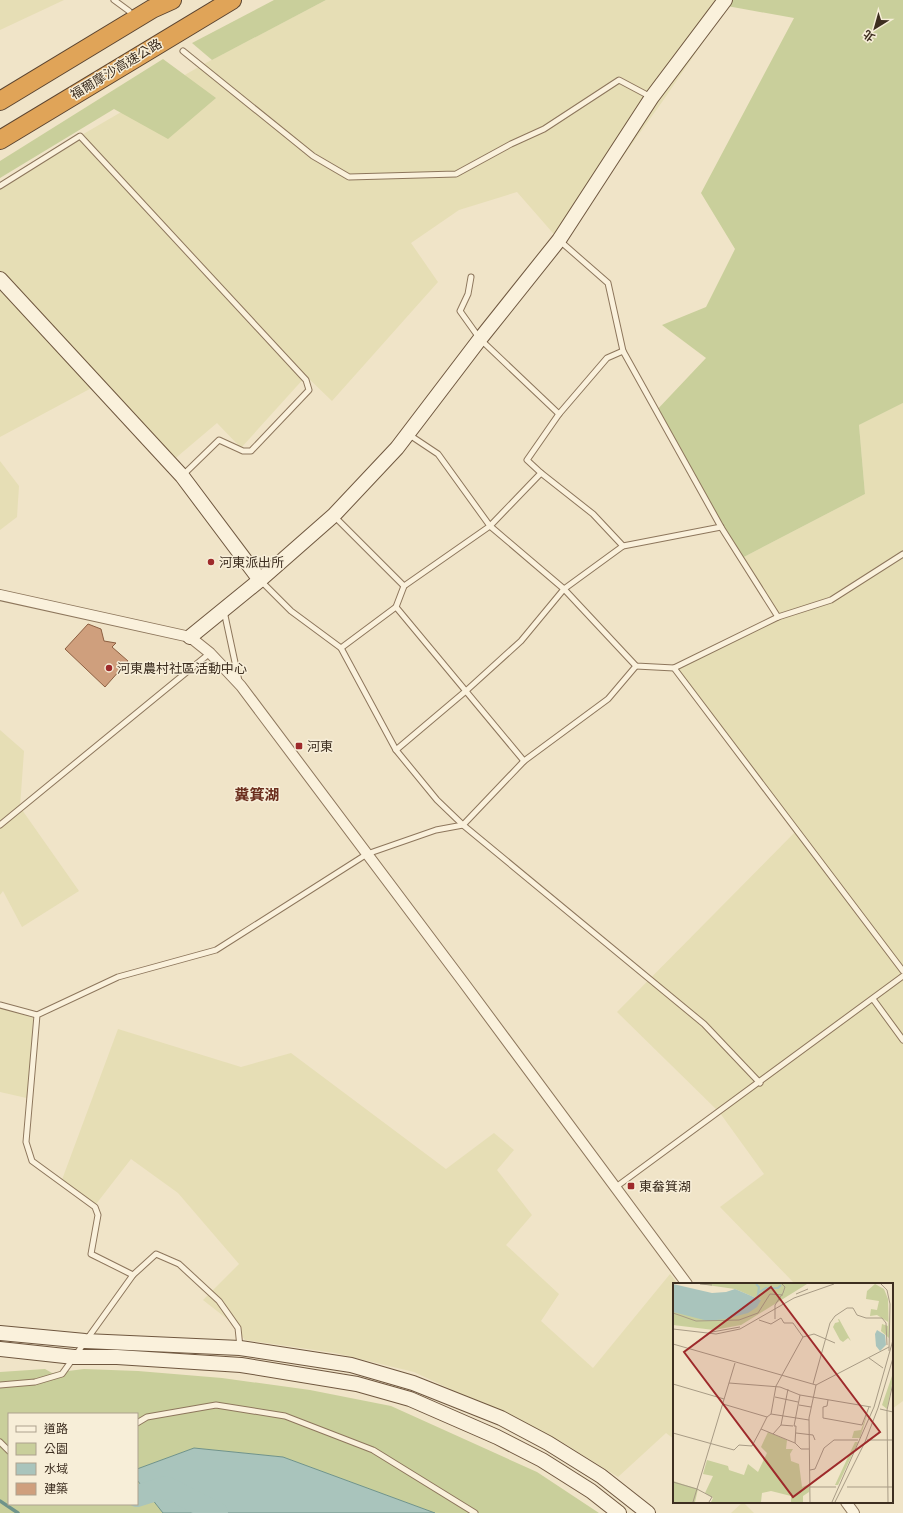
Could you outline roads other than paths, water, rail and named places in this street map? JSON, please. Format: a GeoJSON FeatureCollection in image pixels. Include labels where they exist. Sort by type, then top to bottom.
{"type":"FeatureCollection","features":[{"type":"Feature","properties":{"kind":"highway"},"geometry":{"type":"LineString","coordinates":[[0,101],[152,9],[172,0]]}},
{"type":"Feature","properties":{"kind":"highway","name":"福爾摩沙高速公路"},"geometry":{"type":"LineString","coordinates":[[0,140],[232,0]]}},
{"type":"Feature","properties":{"kind":"main road"},"geometry":{"type":"LineString","coordinates":[[190,637],[260,580],[334,515],[408,434],[480,339],[559,240],[652,97],[725,0]]}},
{"type":"Feature","properties":{"kind":"main road"},"geometry":{"type":"LineString","coordinates":[[0,279],[182,476],[260,580]]}},
{"type":"Feature","properties":{"kind":"main road"},"geometry":{"type":"LineString","coordinates":[[0,1333],[85,1341],[240,1348],[351,1365],[414,1383],[501,1418],[548,1443],[601,1476],[648,1513]]}},
{"type":"Feature","properties":{"kind":"main road"},"geometry":{"type":"LineString","coordinates":[[0,1349],[74,1357],[117,1357],[241,1365],[357,1384],[410,1400],[497,1436],[542,1460],[591,1491],[619,1513]]}},
{"type":"Feature","properties":{"kind":"street"},"geometry":{"type":"LineString","coordinates":[[0,595],[190,637],[210,653],[240,686],[686,1283]]}},
{"type":"Feature","properties":{"kind":"street"},"geometry":{"type":"LineString","coordinates":[[847,1503],[854,1513]]}},
{"type":"Feature","properties":{"kind":"lane"},"geometry":{"type":"LineString","coordinates":[[114,0],[129,11]]}},
{"type":"Feature","properties":{"kind":"lane"},"geometry":{"type":"LineString","coordinates":[[183,51],[314,156],[350,177],[456,174],[511,144],[544,129],[619,80],[652,97]]}},
{"type":"Feature","properties":{"kind":"lane"},"geometry":{"type":"LineString","coordinates":[[0,186],[80,136],[306,380],[309,390],[251,451],[243,451],[219,440],[182,476]]}},
{"type":"Feature","properties":{"kind":"lane"},"geometry":{"type":"LineString","coordinates":[[559,240],[608,283],[623,351],[721,527],[778,617]]}},
{"type":"Feature","properties":{"kind":"lane"},"geometry":{"type":"LineString","coordinates":[[471,277],[468,294],[460,311],[480,339],[559,414]]}},
{"type":"Feature","properties":{"kind":"lane"},"geometry":{"type":"LineString","coordinates":[[623,351],[607,358],[559,414],[527,460],[541,473],[594,514],[623,546]]}},
{"type":"Feature","properties":{"kind":"lane"},"geometry":{"type":"LineString","coordinates":[[408,434],[438,454],[490,526],[564,589],[636,666],[674,668],[778,617],[831,600],[903,554]]}},
{"type":"Feature","properties":{"kind":"lane"},"geometry":{"type":"LineString","coordinates":[[341,648],[396,607],[404,586],[490,526],[541,473]]}},
{"type":"Feature","properties":{"kind":"lane"},"geometry":{"type":"LineString","coordinates":[[334,515],[404,586]]}},
{"type":"Feature","properties":{"kind":"lane"},"geometry":{"type":"LineString","coordinates":[[396,750],[467,690],[521,641],[564,589],[623,546],[721,527]]}},
{"type":"Feature","properties":{"kind":"lane"},"geometry":{"type":"LineString","coordinates":[[260,580],[291,610],[341,648],[396,750],[436,800],[464,825],[704,1024],[760,1083]]}},
{"type":"Feature","properties":{"kind":"lane"},"geometry":{"type":"LineString","coordinates":[[396,607],[467,690],[524,761]]}},
{"type":"Feature","properties":{"kind":"lane"},"geometry":{"type":"LineString","coordinates":[[224,610],[240,686]]}},
{"type":"Feature","properties":{"kind":"lane"},"geometry":{"type":"LineString","coordinates":[[0,825],[210,653]]}},
{"type":"Feature","properties":{"kind":"lane"},"geometry":{"type":"LineString","coordinates":[[0,1005],[37,1015],[118,976],[216,950],[367,854],[436,830],[464,825],[524,761],[608,699],[636,666]]}},
{"type":"Feature","properties":{"kind":"lane"},"geometry":{"type":"LineString","coordinates":[[674,668],[903,971]]}},
{"type":"Feature","properties":{"kind":"lane"},"geometry":{"type":"LineString","coordinates":[[616,1187],[760,1083],[903,976]]}},
{"type":"Feature","properties":{"kind":"lane"},"geometry":{"type":"LineString","coordinates":[[873,998],[903,1040]]}},
{"type":"Feature","properties":{"kind":"lane"},"geometry":{"type":"LineString","coordinates":[[37,1015],[26,1142],[32,1161],[95,1207],[98,1215],[92,1254],[133,1275]]}},
{"type":"Feature","properties":{"kind":"lane"},"geometry":{"type":"LineString","coordinates":[[0,1385],[35,1382],[62,1374],[133,1275],[156,1254],[179,1264],[222,1306],[238,1328],[240,1348]]}},
{"type":"Feature","properties":{"kind":"lane"},"geometry":{"type":"LineString","coordinates":[[138,1422],[147,1417],[216,1404],[285,1416],[372,1450],[475,1513]]}},
{"type":"Feature","properties":{"kind":"lane"},"geometry":{"type":"LineString","coordinates":[[0,1442],[8,1450]]}},
{"type":"Feature","properties":{"kind":"water"},"geometry":{"type":"Polygon","coordinates":[[[194,1448],[283,1457],[435,1513],[163,1513],[138,1481],[138,1469],[194,1448]]]}},
{"type":"Feature","properties":{"kind":"waterway"},"geometry":{"type":"LineString","coordinates":[[138,1496],[166,1487],[217,1513]]}},
{"type":"Feature","properties":{"kind":"waterway"},"geometry":{"type":"LineString","coordinates":[[0,1501],[18,1513]]}},
{"type":"Feature","properties":{"kind":"place","name":"河東派出所"},"geometry":{"type":"Point","coordinates":[211,562]}},
{"type":"Feature","properties":{"kind":"place","name":"河東農村社區活動中心"},"geometry":{"type":"Point","coordinates":[109,668]}},
{"type":"Feature","properties":{"kind":"place","name":"河東"},"geometry":{"type":"Point","coordinates":[299,746]}},
{"type":"Feature","properties":{"kind":"place","name":"東畚箕湖"},"geometry":{"type":"Point","coordinates":[631,1186]}},
{"type":"Feature","properties":{"kind":"district","name":"糞箕湖"},"geometry":{"type":"Point","coordinates":[257,794]}}]}
